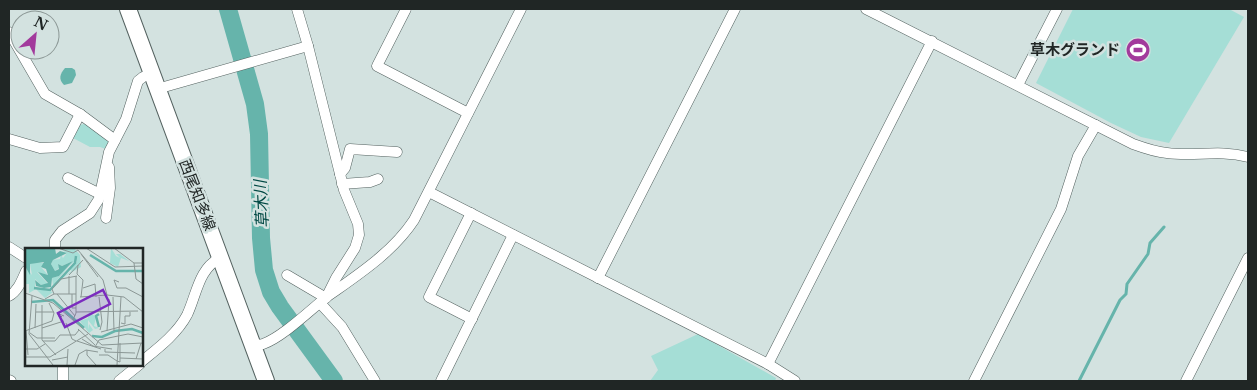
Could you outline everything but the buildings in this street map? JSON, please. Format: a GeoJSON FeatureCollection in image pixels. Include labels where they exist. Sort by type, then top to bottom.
{"type":"FeatureCollection","features":[{"type":"Feature","properties":{"kind":"main road","name":"西尾知多線"},"geometry":{"type":"LineString","coordinates":[[128,9],[266,381]]}},
{"type":"Feature","properties":{"kind":"street"},"geometry":{"type":"LineString","coordinates":[[297,9],[341,179],[358,224],[359,235],[355,248],[324,300]]}},
{"type":"Feature","properties":{"kind":"street"},"geometry":{"type":"LineString","coordinates":[[406,9],[377,66],[468,113]]}},
{"type":"Feature","properties":{"kind":"street"},"geometry":{"type":"LineString","coordinates":[[252,345],[263,344],[282,333],[346,285],[404,235],[429,192],[521,9]]}},
{"type":"Feature","properties":{"kind":"street"},"geometry":{"type":"LineString","coordinates":[[598,278],[735,9]]}},
{"type":"Feature","properties":{"kind":"street"},"geometry":{"type":"LineString","coordinates":[[866,9],[1133,144],[1167,154],[1214,152],[1248,156]]}},
{"type":"Feature","properties":{"kind":"street"},"geometry":{"type":"LineString","coordinates":[[1018,85],[1056,9]]}},
{"type":"Feature","properties":{"kind":"street"},"geometry":{"type":"LineString","coordinates":[[9,32],[45,94],[80,114],[115,140]]}},
{"type":"Feature","properties":{"kind":"street"},"geometry":{"type":"LineString","coordinates":[[768,364],[932,42]]}},
{"type":"Feature","properties":{"kind":"street"},"geometry":{"type":"LineString","coordinates":[[157,89],[308,46]]}},
{"type":"Feature","properties":{"kind":"street"},"geometry":{"type":"LineString","coordinates":[[55,248],[55,240],[62,231],[90,213],[100,194],[109,152],[126,119],[138,81],[143,76],[152,73]]}},
{"type":"Feature","properties":{"kind":"street"},"geometry":{"type":"LineString","coordinates":[[9,139],[40,148],[63,147],[80,114]]}},
{"type":"Feature","properties":{"kind":"street"},"geometry":{"type":"LineString","coordinates":[[974,381],[1061,209],[1078,156],[1096,125]]}},
{"type":"Feature","properties":{"kind":"street"},"geometry":{"type":"LineString","coordinates":[[341,179],[350,150],[397,152]]}},
{"type":"Feature","properties":{"kind":"street"},"geometry":{"type":"LineString","coordinates":[[106,218],[111,176],[109,164],[107,163]]}},
{"type":"Feature","properties":{"kind":"street"},"geometry":{"type":"LineString","coordinates":[[68,178],[100,194]]}},
{"type":"Feature","properties":{"kind":"street"},"geometry":{"type":"LineString","coordinates":[[341,179],[370,182],[378,179]]}},
{"type":"Feature","properties":{"kind":"street"},"geometry":{"type":"LineString","coordinates":[[429,192],[768,364],[795,381]]}},
{"type":"Feature","properties":{"kind":"street"},"geometry":{"type":"LineString","coordinates":[[471,213],[429,297],[472,320]]}},
{"type":"Feature","properties":{"kind":"street"},"geometry":{"type":"LineString","coordinates":[[441,381],[513,235]]}},
{"type":"Feature","properties":{"kind":"street"},"geometry":{"type":"LineString","coordinates":[[9,247],[25,257]]}},
{"type":"Feature","properties":{"kind":"street"},"geometry":{"type":"LineString","coordinates":[[142,361],[173,334],[186,316],[202,274],[210,263],[221,257]]}},
{"type":"Feature","properties":{"kind":"street"},"geometry":{"type":"LineString","coordinates":[[1186,381],[1248,258]]}},
{"type":"Feature","properties":{"kind":"street"},"geometry":{"type":"LineString","coordinates":[[9,296],[12,295],[19,285],[25,273]]}},
{"type":"Feature","properties":{"kind":"street"},"geometry":{"type":"LineString","coordinates":[[287,274],[324,300],[375,381]]}},
{"type":"Feature","properties":{"kind":"street"},"geometry":{"type":"LineString","coordinates":[[63,365],[63,381]]}},
{"type":"Feature","properties":{"kind":"street"},"geometry":{"type":"LineString","coordinates":[[119,381],[138,365]]}},
{"type":"Feature","properties":{"kind":"green space","name":"草木グランド"},"geometry":{"type":"Polygon","coordinates":[[[1073,9],[1229,9],[1244,17],[1169,143],[1141,137],[1036,83],[1073,9]]]}},
{"type":"Feature","properties":{"kind":"green space"},"geometry":{"type":"Polygon","coordinates":[[[85,124],[109,142],[106,149],[90,147],[73,138],[79,125],[85,124]]]}},
{"type":"Feature","properties":{"kind":"green space"},"geometry":{"type":"Polygon","coordinates":[[[698,334],[776,378],[775,381],[650,381],[658,370],[651,356],[698,334]]]}},
{"type":"Feature","properties":{"kind":"water"},"geometry":{"type":"Polygon","coordinates":[[[65,68],[72,68],[75,70],[76,75],[72,83],[64,85],[60,76],[65,68]]]}},
{"type":"Feature","properties":{"kind":"waterway","name":"草木川"},"geometry":{"type":"LineString","coordinates":[[228,9],[255,104],[259,134],[261,238],[264,270],[271,292],[280,307],[334,381]]}},
{"type":"Feature","properties":{"kind":"waterway"},"geometry":{"type":"LineString","coordinates":[[1079,381],[1120,300],[1126,294],[1127,284],[1148,254],[1150,243],[1164,227]]}},
{"type":"Feature","properties":{"kind":"place","name":"草木グランド"},"geometry":{"type":"Point","coordinates":[1138,50]}}]}
